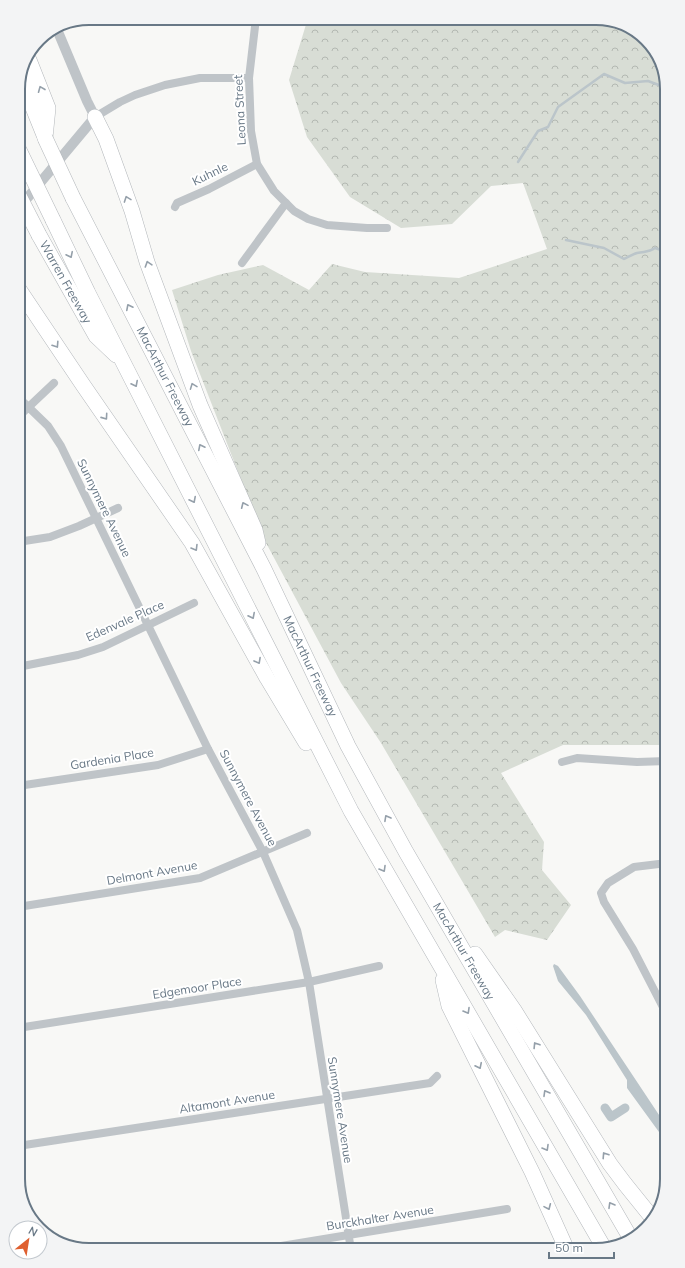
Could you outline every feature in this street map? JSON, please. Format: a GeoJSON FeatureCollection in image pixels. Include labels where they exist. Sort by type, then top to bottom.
{"type":"FeatureCollection","features":[{"type":"Feature","properties":{"kind":"highway"},"geometry":{"type":"LineString","coordinates":[[30,64],[48,108],[45,128]]}},
{"type":"Feature","properties":{"kind":"highway","name":"MacArthur Freeway"},"geometry":{"type":"LineString","coordinates":[[25,86],[45,128],[73,198],[264,569],[348,746],[406,852],[628,1234]]}},
{"type":"Feature","properties":{"kind":"highway"},"geometry":{"type":"LineString","coordinates":[[95,117],[111,153],[132,211],[147,262],[200,405],[255,530],[264,569]]}},
{"type":"Feature","properties":{"kind":"highway"},"geometry":{"type":"LineString","coordinates":[[25,161],[124,363],[351,811]]}},
{"type":"Feature","properties":{"kind":"highway","name":"Warren Freeway"},"geometry":{"type":"LineString","coordinates":[[25,208],[96,336],[124,363]]}},
{"type":"Feature","properties":{"kind":"highway"},"geometry":{"type":"LineString","coordinates":[[25,298],[82,385],[192,543],[282,704],[351,811],[601,1243]]}},
{"type":"Feature","properties":{"kind":"highway"},"geometry":{"type":"LineString","coordinates":[[25,302],[34,312]]}},
{"type":"Feature","properties":{"kind":"highway"},"geometry":{"type":"LineString","coordinates":[[406,852],[514,1010],[610,1164],[649,1214]]}},
{"type":"Feature","properties":{"kind":"highway"},"geometry":{"type":"LineString","coordinates":[[440,965],[449,1006],[532,1172],[564,1243]]}},
{"type":"Feature","properties":{"kind":"street","name":"Leona Street"},"geometry":{"type":"LineString","coordinates":[[255,25],[249,78],[251,131],[257,164],[274,191],[294,211],[308,219],[327,225],[387,228]]}},
{"type":"Feature","properties":{"kind":"street"},"geometry":{"type":"LineString","coordinates":[[59,33],[95,117]]}},
{"type":"Feature","properties":{"kind":"street"},"geometry":{"type":"LineString","coordinates":[[25,201],[95,117],[120,102],[135,95],[165,85],[200,78],[249,78]]}},
{"type":"Feature","properties":{"kind":"street","name":"Kuhnle"},"geometry":{"type":"LineString","coordinates":[[175,207],[177,203],[209,189],[257,164]]}},
{"type":"Feature","properties":{"kind":"street"},"geometry":{"type":"LineString","coordinates":[[242,263],[286,204]]}},
{"type":"Feature","properties":{"kind":"street"},"geometry":{"type":"LineString","coordinates":[[25,410],[54,383]]}},
{"type":"Feature","properties":{"kind":"street","name":"Sunnymere Avenue"},"geometry":{"type":"LineString","coordinates":[[25,404],[39,416],[55,436],[208,749],[264,852],[297,930],[309,982],[350,1243]]}},
{"type":"Feature","properties":{"kind":"street"},"geometry":{"type":"LineString","coordinates":[[25,541],[50,537],[118,508]]}},
{"type":"Feature","properties":{"kind":"street","name":"Edenvale Place"},"geometry":{"type":"LineString","coordinates":[[25,666],[84,653],[103,647],[148,624],[194,604]]}},
{"type":"Feature","properties":{"kind":"street","name":"Gardenia Place"},"geometry":{"type":"LineString","coordinates":[[25,785],[158,765],[208,749]]}},
{"type":"Feature","properties":{"kind":"street"},"geometry":{"type":"LineString","coordinates":[[562,762],[576,758],[637,762],[660,761]]}},
{"type":"Feature","properties":{"kind":"street","name":"Delmont Avenue"},"geometry":{"type":"LineString","coordinates":[[25,906],[200,878],[307,833]]}},
{"type":"Feature","properties":{"kind":"street"},"geometry":{"type":"LineString","coordinates":[[660,864],[634,867],[608,883],[601,894],[604,902],[633,949],[660,1001]]}},
{"type":"Feature","properties":{"kind":"street","name":"Edgemoor Place"},"geometry":{"type":"LineString","coordinates":[[25,1027],[309,982],[379,966]]}},
{"type":"Feature","properties":{"kind":"street","name":"Altamont Avenue"},"geometry":{"type":"LineString","coordinates":[[25,1145],[430,1082],[436,1076]]}},
{"type":"Feature","properties":{"kind":"street","name":"Burckhalter Avenue"},"geometry":{"type":"LineString","coordinates":[[302,1243],[507,1209]]}},
{"type":"Feature","properties":{"kind":"green space"},"geometry":{"type":"Polygon","coordinates":[[[306,25],[609,26],[617,28],[632,36],[647,50],[655,64],[659,76],[660,745],[563,745],[501,773],[544,842],[542,870],[571,905],[547,940],[505,930],[495,937],[381,743],[341,683],[265,541],[191,351],[172,290],[218,275],[263,265],[309,290],[332,264],[365,272],[459,278],[547,249],[523,183],[491,186],[452,224],[401,228],[350,197],[307,137],[289,80],[306,25]]]}},
{"type":"Feature","properties":{"kind":"shaded area"},"geometry":{"type":"Polygon","coordinates":[[[554,964],[558,966],[580,996],[660,1116],[660,1133],[627,1088],[627,1080],[586,1015],[558,981],[553,966],[554,964]]]}},
{"type":"Feature","properties":{"kind":"waterway"},"geometry":{"type":"LineString","coordinates":[[518,162],[538,131],[548,127],[558,107],[604,74],[625,83],[648,81],[660,85]]}},
{"type":"Feature","properties":{"kind":"waterway"},"geometry":{"type":"LineString","coordinates":[[566,240],[604,248],[624,259],[635,253],[653,250],[655,248],[660,250]]}},
{"type":"Feature","properties":{"kind":"waterway"},"geometry":{"type":"LineString","coordinates":[[605,1108],[611,1117],[625,1108]]}}]}
